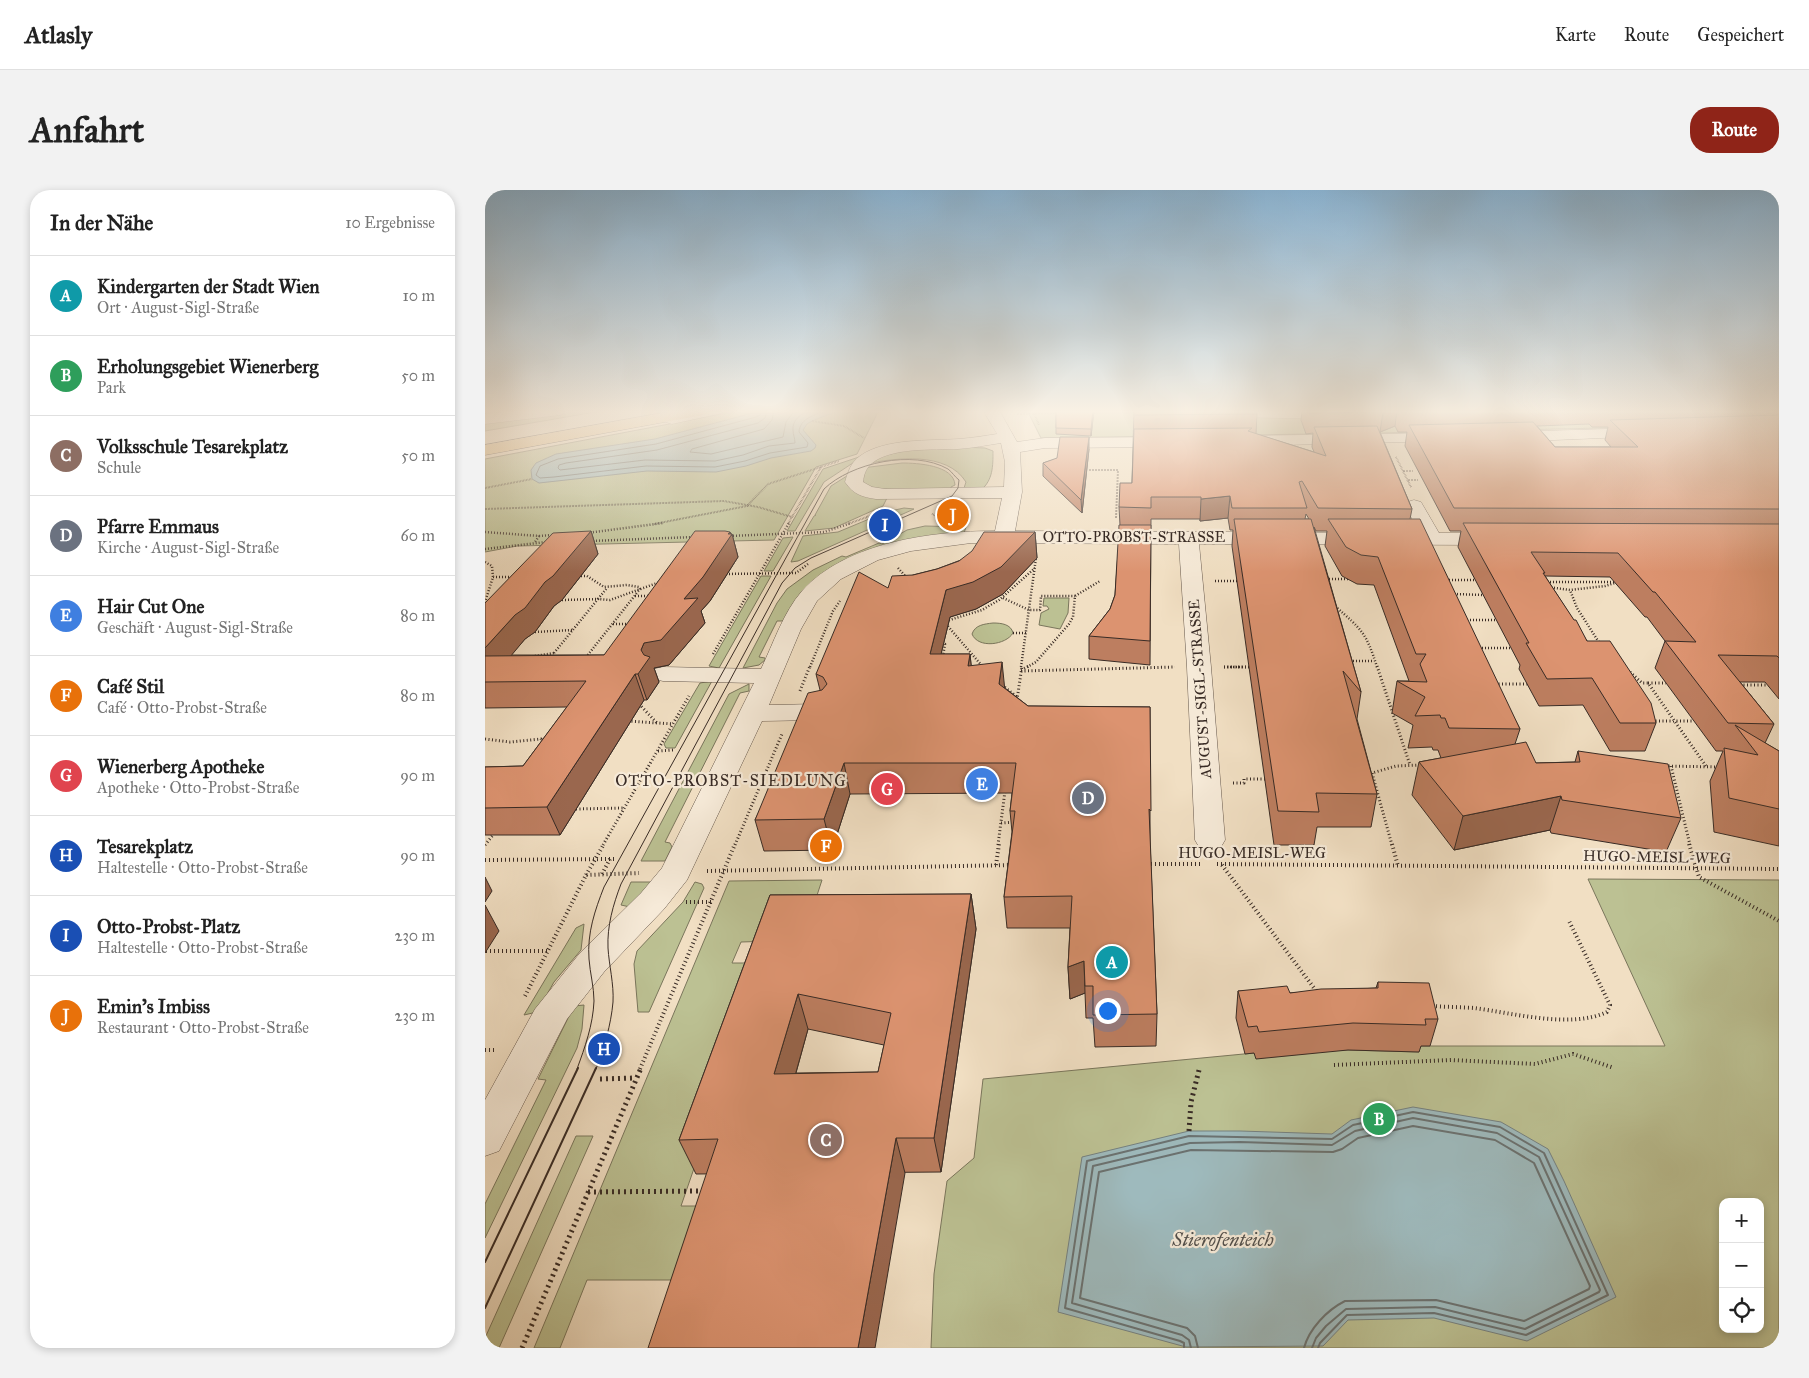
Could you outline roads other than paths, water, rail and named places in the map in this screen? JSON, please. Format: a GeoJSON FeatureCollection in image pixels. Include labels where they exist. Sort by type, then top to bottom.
{"type":"FeatureCollection","features":[{"type":"Feature","properties":{"kind":"street"},"geometry":{"type":"LineString","coordinates":[[861,464],[857,467],[854,482],[861,489],[870,493],[1013,492]]}},
{"type":"Feature","properties":{"kind":"street"},"geometry":{"type":"LineString","coordinates":[[1004,537],[1015,478],[1014,464]]}},
{"type":"Feature","properties":{"kind":"street"},"geometry":{"type":"LineString","coordinates":[[1413,506],[1426,539]]}},
{"type":"Feature","properties":{"kind":"street","name":"AUGUST-SIGL-STRASSE"},"geometry":{"type":"LineString","coordinates":[[1188,537],[1199,667],[1210,840]]}},
{"type":"Feature","properties":{"kind":"street","name":"OTTO-PROBST-STRASSE"},"geometry":{"type":"LineString","coordinates":[[485,1138],[547,1018],[608,945],[655,898],[676,872],[770,676],[798,613],[819,586],[842,571],[887,552],[920,543],[962,538],[1521,539]]}},
{"type":"Feature","properties":{"kind":"street"},"geometry":{"type":"LineString","coordinates":[[1240,538],[1243,559]]}},
{"type":"Feature","properties":{"kind":"street"},"geometry":{"type":"LineString","coordinates":[[663,674],[770,676]]}},
{"type":"Feature","properties":{"kind":"street"},"geometry":{"type":"LineString","coordinates":[[752,713],[819,712]]}},
{"type":"Feature","properties":{"kind":"water"},"geometry":{"type":"Polygon","coordinates":[[[535,464],[752,464],[716,472],[647,471],[539,483],[532,479],[531,470],[535,464]]]}},
{"type":"Feature","properties":{"kind":"water","name":"Stierofenteich"},"geometry":{"type":"Polygon","coordinates":[[[1413,1107],[1501,1122],[1548,1149],[1616,1297],[1527,1341],[1434,1318],[1348,1320],[1323,1346],[1186,1347],[1058,1312],[1082,1157],[1189,1131],[1332,1134],[1351,1120],[1413,1107]]]}},
{"type":"Feature","properties":{"kind":"tram line"},"geometry":{"type":"LineString","coordinates":[[577,1069],[592,1019],[594,996],[589,959],[589,940],[595,913],[604,887],[824,489],[850,472],[874,464]]}},
{"type":"Feature","properties":{"kind":"tram line"},"geometry":{"type":"LineString","coordinates":[[596,1069],[607,1036],[612,1011],[613,995],[608,932],[621,884],[782,583],[795,568],[811,558],[952,496],[958,488],[959,480],[948,469],[936,464]]}},
{"type":"Feature","properties":{"kind":"tram line"},"geometry":{"type":"LineString","coordinates":[[485,1262],[578,1068]]}},
{"type":"Feature","properties":{"kind":"tram line"},"geometry":{"type":"LineString","coordinates":[[485,1308],[596,1068]]}},
{"type":"Feature","properties":{"kind":"place","name":"Emin's Imbiss"},"geometry":{"type":"Point","coordinates":[953,515]}},
{"type":"Feature","properties":{"kind":"place","name":"Otto-Probst-Platz"},"geometry":{"type":"Point","coordinates":[885,525]}},
{"type":"Feature","properties":{"kind":"place","name":"Hair Cut One"},"geometry":{"type":"Point","coordinates":[982,784]}},
{"type":"Feature","properties":{"kind":"place","name":"Wienerberg Apotheke"},"geometry":{"type":"Point","coordinates":[887,789]}},
{"type":"Feature","properties":{"kind":"place","name":"Pfarre Emmaus"},"geometry":{"type":"Point","coordinates":[1088,798]}},
{"type":"Feature","properties":{"kind":"place","name":"Café Stil"},"geometry":{"type":"Point","coordinates":[826,846]}},
{"type":"Feature","properties":{"kind":"place","name":"Kindergarten der Stadt Wien"},"geometry":{"type":"Point","coordinates":[1112,962]}},
{"type":"Feature","properties":{"kind":"place","name":"Tesarekplatz"},"geometry":{"type":"Point","coordinates":[604,1049]}},
{"type":"Feature","properties":{"kind":"place","name":"Erholungsgebiet Wienerberg"},"geometry":{"type":"Point","coordinates":[1379,1119]}},
{"type":"Feature","properties":{"kind":"place","name":"Volksschule Tesarekplatz"},"geometry":{"type":"Point","coordinates":[826,1140]}},
{"type":"Feature","properties":{"kind":"district","name":"OTTO-PROBST-SIEDLUNG"},"geometry":{"type":"Point","coordinates":[731,780]}}]}
